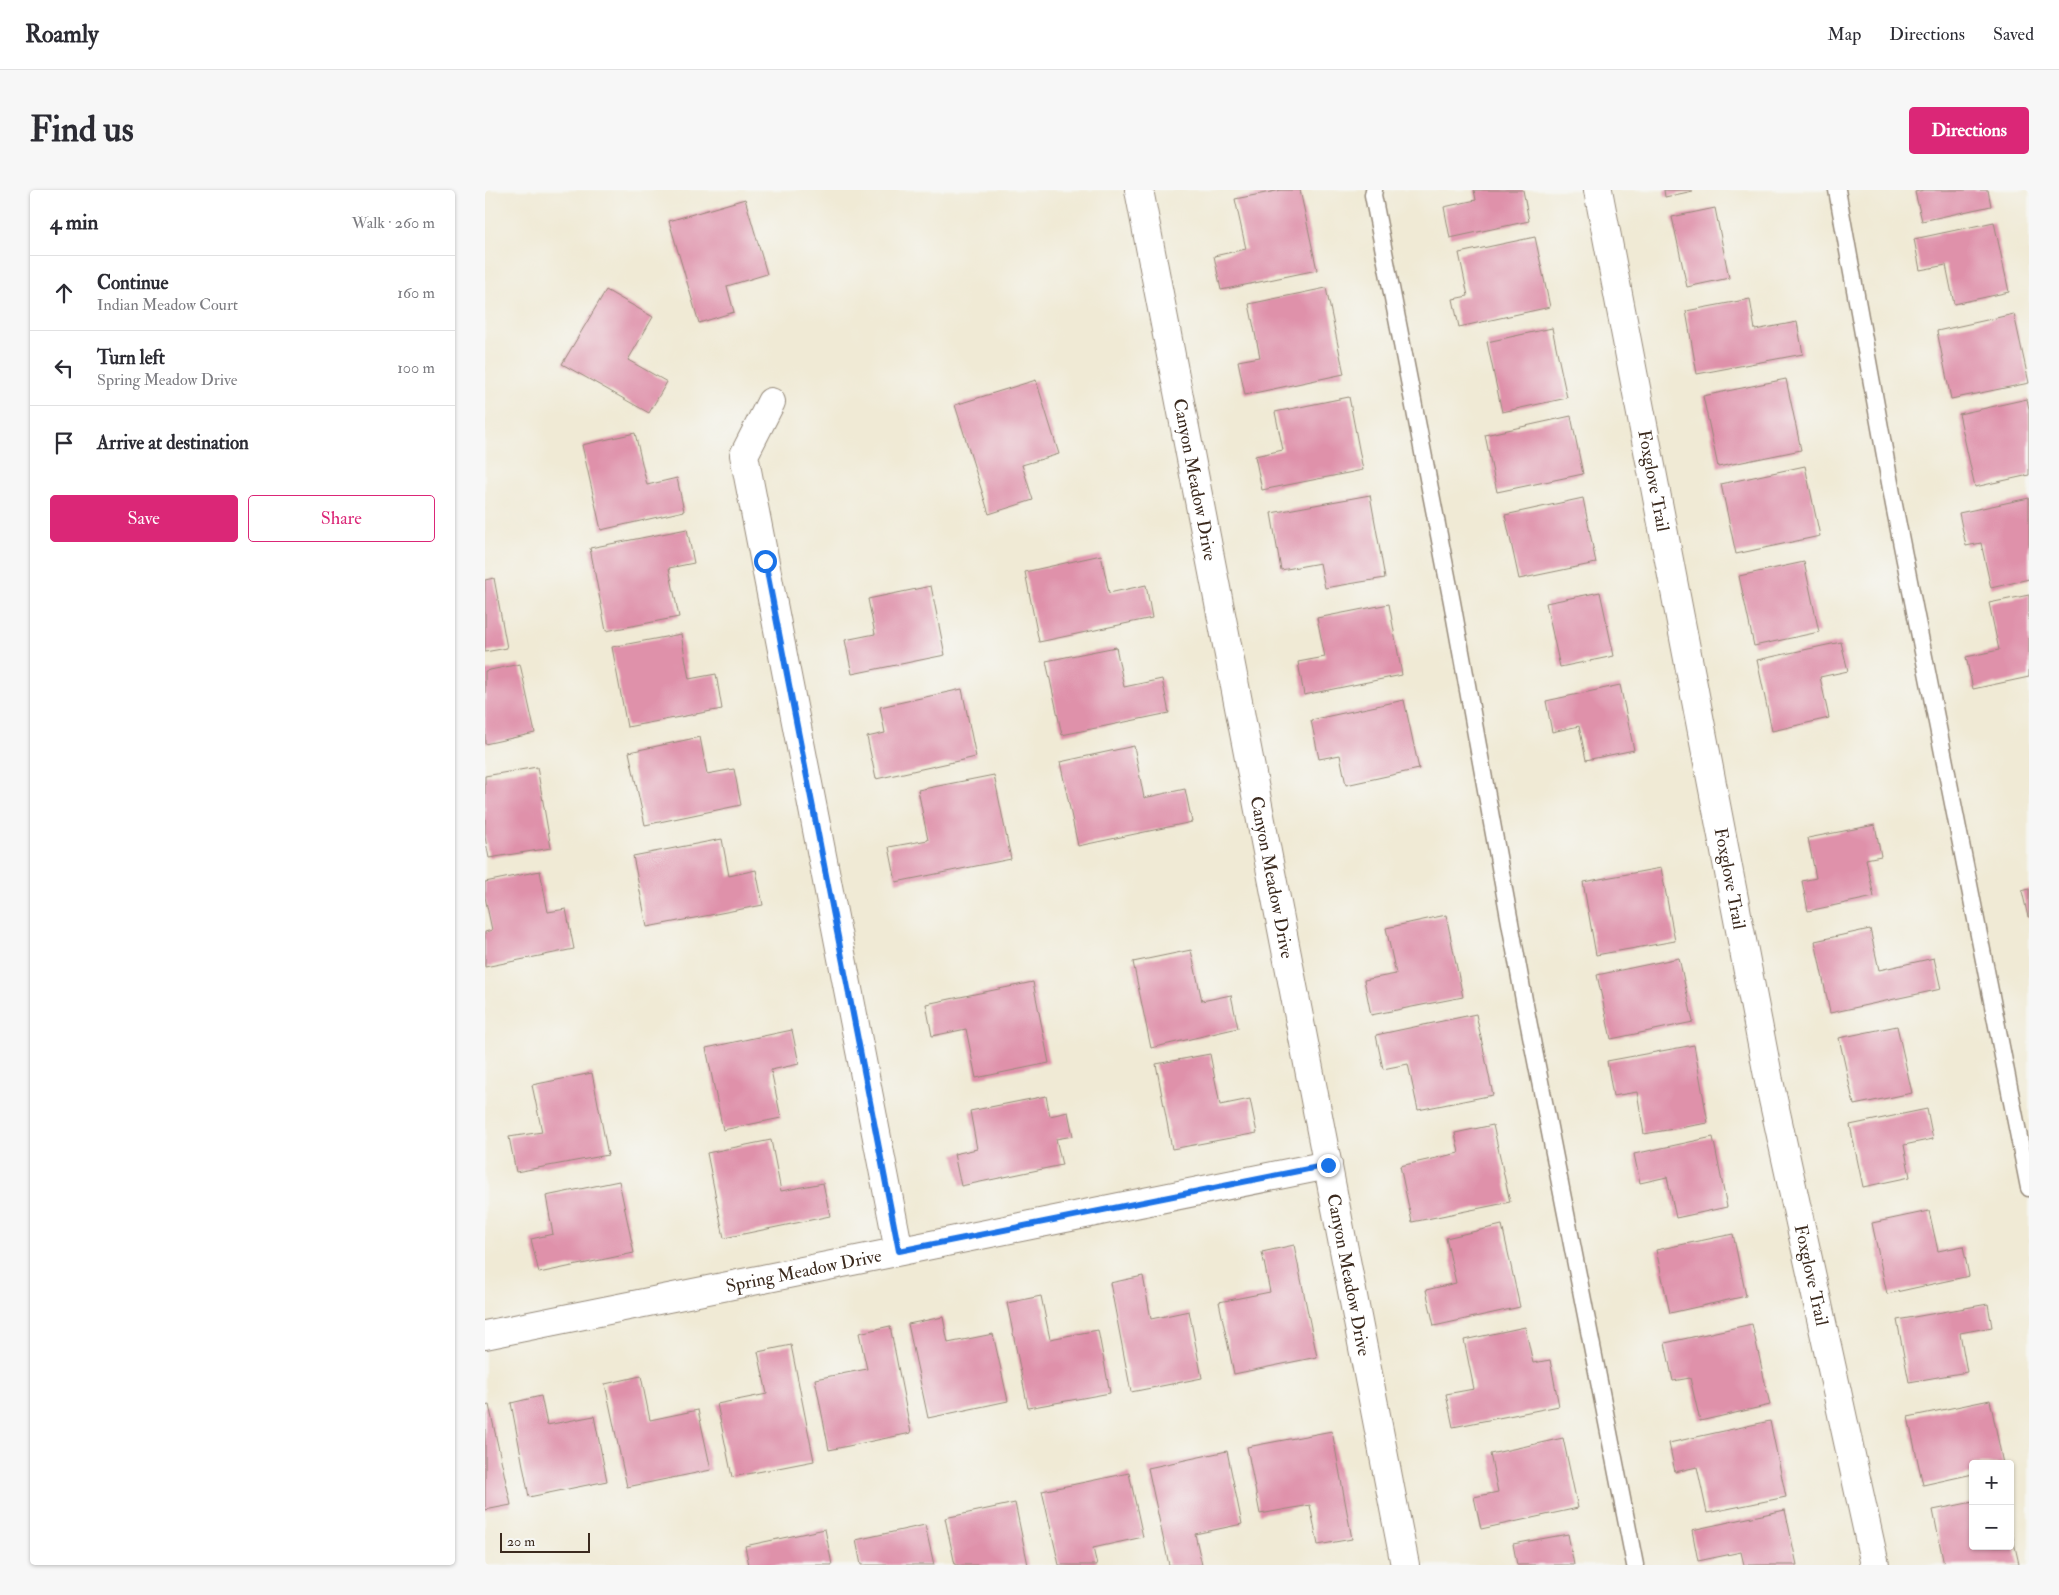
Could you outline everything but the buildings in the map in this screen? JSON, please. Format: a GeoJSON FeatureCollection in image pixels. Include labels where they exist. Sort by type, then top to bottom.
{"type":"FeatureCollection","features":[{"type":"Feature","properties":{"kind":"street","name":"Canyon Meadow Drive"},"geometry":{"type":"LineString","coordinates":[[1139,190],[1405,1565]]}},
{"type":"Feature","properties":{"kind":"street","name":"Foxglove Trail"},"geometry":{"type":"LineString","coordinates":[[1599,190],[1769,1081],[1875,1565]]}},
{"type":"Feature","properties":{"kind":"street"},"geometry":{"type":"LineString","coordinates":[[771,402],[744,455],[899,1251]]}},
{"type":"Feature","properties":{"kind":"street","name":"Spring Meadow Drive"},"geometry":{"type":"LineString","coordinates":[[485,1335],[1328,1165]]}},
{"type":"Feature","properties":{"kind":"lane"},"geometry":{"type":"LineString","coordinates":[[1374,190],[1373,195],[1452,602],[1524,1000],[1635,1565]]}},
{"type":"Feature","properties":{"kind":"lane"},"geometry":{"type":"LineString","coordinates":[[1837,190],[1895,515],[2029,1188]]}},
{"type":"Feature","properties":{"kind":"route"},"geometry":{"type":"LineString","coordinates":[[765,561],[899,1251],[1328,1165]]}}]}
